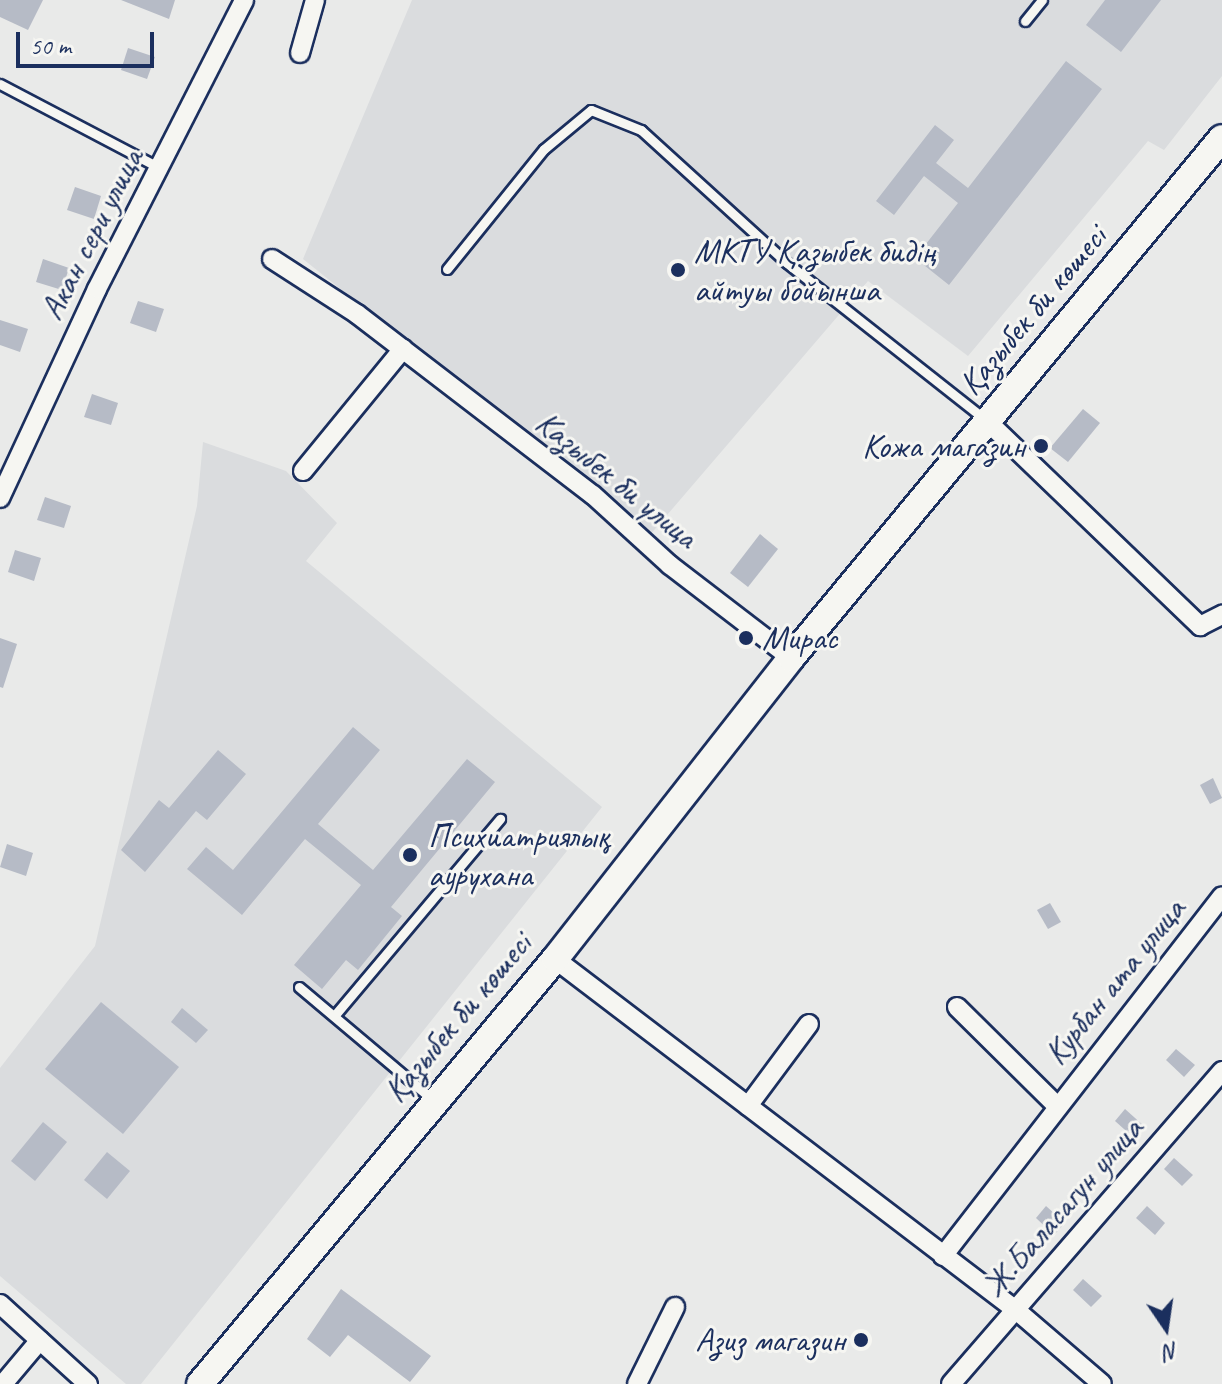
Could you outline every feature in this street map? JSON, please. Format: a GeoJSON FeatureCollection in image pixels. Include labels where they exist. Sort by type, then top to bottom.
{"type":"FeatureCollection","features":[{"type":"Feature","properties":{"kind":"main road","name":"Қазыбек би көшесі"},"geometry":{"type":"LineString","coordinates":[[200,1384],[433,1100],[555,959],[791,658],[1222,138]]}},
{"type":"Feature","properties":{"kind":"street","name":"Акан сери улица"},"geometry":{"type":"LineString","coordinates":[[0,498],[244,0]]}},
{"type":"Feature","properties":{"kind":"street"},"geometry":{"type":"LineString","coordinates":[[300,53],[315,0]]}},
{"type":"Feature","properties":{"kind":"street","name":"Казыбек би улица"},"geometry":{"type":"LineString","coordinates":[[272,259],[403,349],[593,495],[670,565],[791,658]]}},
{"type":"Feature","properties":{"kind":"street"},"geometry":{"type":"LineString","coordinates":[[303,471],[403,349]]}},
{"type":"Feature","properties":{"kind":"street"},"geometry":{"type":"LineString","coordinates":[[987,421],[1200,626],[1222,615]]}},
{"type":"Feature","properties":{"kind":"street","name":"Курбан ата улица"},"geometry":{"type":"LineString","coordinates":[[943,1256],[1056,1105],[1222,896]]}},
{"type":"Feature","properties":{"kind":"street"},"geometry":{"type":"LineString","coordinates":[[555,959],[1016,1310],[1102,1384]]}},
{"type":"Feature","properties":{"kind":"street","name":"Курбан ата улица"},"geometry":{"type":"LineString","coordinates":[[957,1007],[1056,1105]]}},
{"type":"Feature","properties":{"kind":"street"},"geometry":{"type":"LineString","coordinates":[[748,1106],[809,1024]]}},
{"type":"Feature","properties":{"kind":"street","name":"Ж.Баласагун улица"},"geometry":{"type":"LineString","coordinates":[[951,1384],[1222,1071]]}},
{"type":"Feature","properties":{"kind":"street"},"geometry":{"type":"LineString","coordinates":[[0,1304],[88,1384]]}},
{"type":"Feature","properties":{"kind":"street"},"geometry":{"type":"LineString","coordinates":[[637,1384],[675,1307]]}},
{"type":"Feature","properties":{"kind":"street"},"geometry":{"type":"LineString","coordinates":[[3,1384],[40,1340]]}},
{"type":"Feature","properties":{"kind":"lane"},"geometry":{"type":"LineString","coordinates":[[1025,21],[1042,0]]}},
{"type":"Feature","properties":{"kind":"lane"},"geometry":{"type":"LineString","coordinates":[[0,84],[160,168]]}},
{"type":"Feature","properties":{"kind":"lane"},"geometry":{"type":"LineString","coordinates":[[447,269],[544,149],[591,110],[641,130],[787,263],[987,421]]}},
{"type":"Feature","properties":{"kind":"lane"},"geometry":{"type":"LineString","coordinates":[[334,1016],[500,819]]}},
{"type":"Feature","properties":{"kind":"lane"},"geometry":{"type":"LineString","coordinates":[[299,987],[433,1100]]}},
{"type":"Feature","properties":{"kind":"shaded area","name":"МКТУ Қазыбек бидің айтуы бойынша"},"geometry":{"type":"Polygon","coordinates":[[[412,0],[1222,0],[1222,76],[1164,150],[1148,141],[968,356],[868,281],[649,536],[303,259],[412,0]]]}},
{"type":"Feature","properties":{"kind":"shaded area"},"geometry":{"type":"Polygon","coordinates":[[[203,442],[286,471],[337,523],[306,561],[602,807],[141,1384],[126,1384],[0,1276],[0,1068],[95,946],[197,506],[203,442]]]}},
{"type":"Feature","properties":{"kind":"building"},"geometry":{"type":"Polygon","coordinates":[[[0,0],[43,0],[28,30],[0,17],[0,0]]]}},
{"type":"Feature","properties":{"kind":"building"},"geometry":{"type":"Polygon","coordinates":[[[121,0],[175,0],[169,19],[121,0]]]}},
{"type":"Feature","properties":{"kind":"building"},"geometry":{"type":"Polygon","coordinates":[[[1105,0],[1161,0],[1121,52],[1086,25],[1105,0]]]}},
{"type":"Feature","properties":{"kind":"building"},"geometry":{"type":"Polygon","coordinates":[[[128,48],[155,57],[147,79],[121,70],[128,48]]]}},
{"type":"Feature","properties":{"kind":"building"},"geometry":{"type":"Polygon","coordinates":[[[1066,61],[1102,89],[949,285],[915,258],[958,203],[924,176],[894,215],[876,201],[935,125],[954,140],[936,163],[968,188],[1066,61]]]}},
{"type":"Feature","properties":{"kind":"building"},"geometry":{"type":"Polygon","coordinates":[[[75,187],[101,196],[94,219],[67,210],[75,187]]]}},
{"type":"Feature","properties":{"kind":"building"},"geometry":{"type":"Polygon","coordinates":[[[43,259],[69,268],[62,290],[36,282],[43,259]]]}},
{"type":"Feature","properties":{"kind":"building"},"geometry":{"type":"Polygon","coordinates":[[[138,301],[164,309],[156,332],[130,323],[138,301]]]}},
{"type":"Feature","properties":{"kind":"building"},"geometry":{"type":"Polygon","coordinates":[[[0,320],[28,329],[20,352],[0,345],[0,320]]]}},
{"type":"Feature","properties":{"kind":"building"},"geometry":{"type":"Polygon","coordinates":[[[92,394],[118,403],[111,425],[84,417],[92,394]]]}},
{"type":"Feature","properties":{"kind":"building"},"geometry":{"type":"Polygon","coordinates":[[[1083,409],[1100,423],[1068,462],[1050,448],[1083,409]]]}},
{"type":"Feature","properties":{"kind":"building"},"geometry":{"type":"Polygon","coordinates":[[[45,497],[71,506],[64,528],[37,520],[45,497]]]}},
{"type":"Feature","properties":{"kind":"building"},"geometry":{"type":"Polygon","coordinates":[[[760,534],[778,549],[748,587],[730,573],[760,534]]]}},
{"type":"Feature","properties":{"kind":"building"},"geometry":{"type":"Polygon","coordinates":[[[15,550],[41,558],[34,581],[8,572],[15,550]]]}},
{"type":"Feature","properties":{"kind":"building"},"geometry":{"type":"Polygon","coordinates":[[[0,638],[17,644],[3,688],[0,687],[0,638]]]}},
{"type":"Feature","properties":{"kind":"building","name":"Психиатриялық аурухана"},"geometry":{"type":"Polygon","coordinates":[[[353,727],[380,750],[318,824],[373,870],[467,759],[495,782],[391,907],[402,916],[358,970],[346,960],[322,989],[294,965],[361,885],[305,839],[242,915],[187,869],[206,847],[233,870],[353,727]]]}},
{"type":"Feature","properties":{"kind":"building"},"geometry":{"type":"Polygon","coordinates":[[[218,750],[246,774],[207,820],[196,811],[145,872],[121,850],[159,800],[169,808],[218,750]]]}},
{"type":"Feature","properties":{"kind":"building"},"geometry":{"type":"Polygon","coordinates":[[[1213,778],[1222,798],[1210,804],[1200,785],[1213,778]]]}},
{"type":"Feature","properties":{"kind":"building"},"geometry":{"type":"Polygon","coordinates":[[[7,844],[33,853],[26,876],[0,867],[7,844]]]}},
{"type":"Feature","properties":{"kind":"building"},"geometry":{"type":"Polygon","coordinates":[[[1050,903],[1061,922],[1048,929],[1037,910],[1050,903]]]}},
{"type":"Feature","properties":{"kind":"building"},"geometry":{"type":"Polygon","coordinates":[[[101,1002],[179,1067],[123,1134],[45,1069],[101,1002]]]}},
{"type":"Feature","properties":{"kind":"building"},"geometry":{"type":"Polygon","coordinates":[[[182,1008],[208,1030],[196,1043],[171,1022],[182,1008]]]}},
{"type":"Feature","properties":{"kind":"building"},"geometry":{"type":"Polygon","coordinates":[[[1176,1049],[1195,1065],[1184,1077],[1166,1060],[1176,1049]]]}},
{"type":"Feature","properties":{"kind":"building"},"geometry":{"type":"Polygon","coordinates":[[[1125,1109],[1144,1126],[1134,1138],[1115,1121],[1125,1109]]]}},
{"type":"Feature","properties":{"kind":"building"},"geometry":{"type":"Polygon","coordinates":[[[43,1122],[67,1142],[35,1181],[11,1161],[43,1122]]]}},
{"type":"Feature","properties":{"kind":"building"},"geometry":{"type":"Polygon","coordinates":[[[107,1152],[130,1171],[107,1199],[84,1180],[107,1152]]]}},
{"type":"Feature","properties":{"kind":"building"},"geometry":{"type":"Polygon","coordinates":[[[1174,1158],[1193,1175],[1182,1186],[1164,1169],[1174,1158]]]}},
{"type":"Feature","properties":{"kind":"building"},"geometry":{"type":"Polygon","coordinates":[[[1046,1206],[1065,1223],[1054,1235],[1036,1218],[1046,1206]]]}},
{"type":"Feature","properties":{"kind":"building"},"geometry":{"type":"Polygon","coordinates":[[[1147,1206],[1165,1223],[1155,1235],[1136,1218],[1147,1206]]]}},
{"type":"Feature","properties":{"kind":"building"},"geometry":{"type":"Polygon","coordinates":[[[1083,1279],[1102,1296],[1091,1307],[1073,1290],[1083,1279]]]}},
{"type":"Feature","properties":{"kind":"building"},"geometry":{"type":"Polygon","coordinates":[[[341,1289],[431,1356],[410,1382],[348,1335],[330,1357],[307,1339],[341,1289]]]}},
{"type":"Feature","properties":{"kind":"place","name":"МКТУ Қазыбек бидің айтуы бойынша"},"geometry":{"type":"Point","coordinates":[678,270]}},
{"type":"Feature","properties":{"kind":"place","name":"Кожа магазин"},"geometry":{"type":"Point","coordinates":[1041,446]}},
{"type":"Feature","properties":{"kind":"place","name":"Мирас"},"geometry":{"type":"Point","coordinates":[746,638]}},
{"type":"Feature","properties":{"kind":"place","name":"Психиатриялық аурухана"},"geometry":{"type":"Point","coordinates":[410,855]}},
{"type":"Feature","properties":{"kind":"place","name":"Азиз магазин"},"geometry":{"type":"Point","coordinates":[861,1340]}}]}
